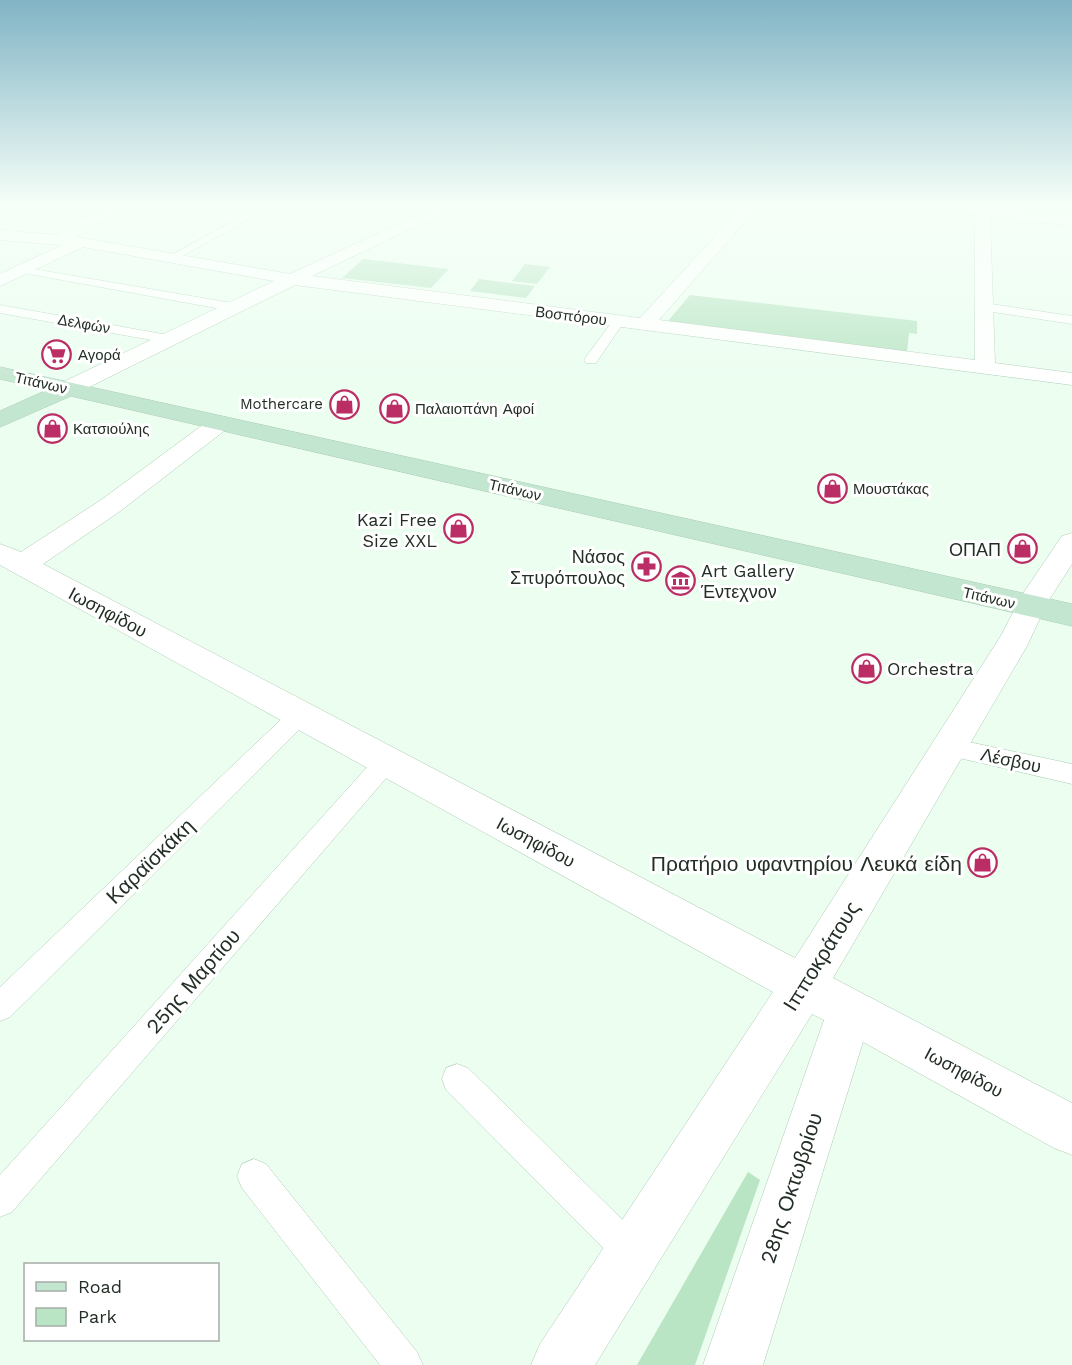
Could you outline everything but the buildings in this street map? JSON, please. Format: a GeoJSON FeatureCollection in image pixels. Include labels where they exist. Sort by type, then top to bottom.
{"type":"FeatureCollection","features":[{"type":"Feature","properties":{"kind":"main road","name":"Τιτάνων"},"geometry":{"type":"LineString","coordinates":[[0,374],[1032,604],[1072,615]]}},
{"type":"Feature","properties":{"kind":"main road"},"geometry":{"type":"LineString","coordinates":[[0,420],[67,388]]}},
{"type":"Feature","properties":{"kind":"street"},"geometry":{"type":"LineString","coordinates":[[0,281],[29,267]]}},
{"type":"Feature","properties":{"kind":"street","name":"Βοσπόρου"},"geometry":{"type":"LineString","coordinates":[[221,267],[291,279],[644,326],[1072,379]]}},
{"type":"Feature","properties":{"kind":"street"},"geometry":{"type":"LineString","coordinates":[[67,388],[318,267]]}},
{"type":"Feature","properties":{"kind":"street"},"geometry":{"type":"LineString","coordinates":[[644,326],[697,267]]}},
{"type":"Feature","properties":{"kind":"street"},"geometry":{"type":"LineString","coordinates":[[983,267],[985,368]]}},
{"type":"Feature","properties":{"kind":"street"},"geometry":{"type":"LineString","coordinates":[[10,559],[110,507],[220,423]]}},
{"type":"Feature","properties":{"kind":"street","name":"Ιπποκράτους"},"geometry":{"type":"LineString","coordinates":[[561,1365],[804,986],[1016,638],[1032,604],[1072,542]]}},
{"type":"Feature","properties":{"kind":"street","name":"Ιωσηφίδου"},"geometry":{"type":"LineString","coordinates":[[10,559],[1072,1130]]}},
{"type":"Feature","properties":{"kind":"street","name":"28ης Οκτωβρίου"},"geometry":{"type":"LineString","coordinates":[[733,1365],[850,1011]]}},
{"type":"Feature","properties":{"kind":"lane"},"geometry":{"type":"LineString","coordinates":[[22,270],[232,307]]}},
{"type":"Feature","properties":{"kind":"lane"},"geometry":{"type":"LineString","coordinates":[[984,307],[1072,320]]}},
{"type":"Feature","properties":{"kind":"lane","name":"Δελφών"},"geometry":{"type":"LineString","coordinates":[[0,309],[168,339]]}},
{"type":"Feature","properties":{"kind":"lane"},"geometry":{"type":"LineString","coordinates":[[591,360],[618,322]]}},
{"type":"Feature","properties":{"kind":"lane","name":"Καραϊσκάκη"},"geometry":{"type":"LineString","coordinates":[[0,1007],[300,716]]}},
{"type":"Feature","properties":{"kind":"lane","name":"Λέσβου"},"geometry":{"type":"LineString","coordinates":[[950,747],[1072,774]]}},
{"type":"Feature","properties":{"kind":"lane","name":"25ης Μαρτίου"},"geometry":{"type":"LineString","coordinates":[[0,1200],[386,762]]}},
{"type":"Feature","properties":{"kind":"lane"},"geometry":{"type":"LineString","coordinates":[[457,1079],[632,1253]]}},
{"type":"Feature","properties":{"kind":"lane"},"geometry":{"type":"LineString","coordinates":[[254,1176],[404,1365]]}},
{"type":"Feature","properties":{"kind":"green space"},"geometry":{"type":"Polygon","coordinates":[[[354,267],[429,267],[449,269],[431,288],[342,278],[354,267]]]}},
{"type":"Feature","properties":{"kind":"green space"},"geometry":{"type":"Polygon","coordinates":[[[523,267],[550,267],[537,284],[512,281],[523,267]]]}},
{"type":"Feature","properties":{"kind":"green space"},"geometry":{"type":"Polygon","coordinates":[[[479,279],[535,286],[526,298],[470,291],[479,279]]]}},
{"type":"Feature","properties":{"kind":"green space"},"geometry":{"type":"Polygon","coordinates":[[[690,295],[917,321],[917,334],[909,333],[907,352],[668,321],[690,295]]]}},
{"type":"Feature","properties":{"kind":"green space"},"geometry":{"type":"Polygon","coordinates":[[[748,1172],[760,1180],[695,1365],[637,1365],[748,1172]]]}},
{"type":"Feature","properties":{"kind":"place","name":"Αγορά"},"geometry":{"type":"Point","coordinates":[57,355]}},
{"type":"Feature","properties":{"kind":"place","name":"Mothercare"},"geometry":{"type":"Point","coordinates":[344,404]}},
{"type":"Feature","properties":{"kind":"place","name":"Παλαιοπάνη Αφοί"},"geometry":{"type":"Point","coordinates":[394,409]}},
{"type":"Feature","properties":{"kind":"place","name":"Κατσιούλης"},"geometry":{"type":"Point","coordinates":[52,429]}},
{"type":"Feature","properties":{"kind":"place","name":"Μουστάκας"},"geometry":{"type":"Point","coordinates":[832,489]}},
{"type":"Feature","properties":{"kind":"place","name":"Kazi Free Size XXL"},"geometry":{"type":"Point","coordinates":[458,529]}},
{"type":"Feature","properties":{"kind":"place","name":"ΟΠΑΠ"},"geometry":{"type":"Point","coordinates":[1022,549]}},
{"type":"Feature","properties":{"kind":"place","name":"Νάσος Σπυρόπουλος"},"geometry":{"type":"Point","coordinates":[646,566]}},
{"type":"Feature","properties":{"kind":"place","name":"Art Gallery Έντεχνον"},"geometry":{"type":"Point","coordinates":[680,580]}},
{"type":"Feature","properties":{"kind":"place","name":"Orchestra"},"geometry":{"type":"Point","coordinates":[866,668]}},
{"type":"Feature","properties":{"kind":"place","name":"Πρατήριο υφαντηρίου Λευκά είδη"},"geometry":{"type":"Point","coordinates":[983,863]}}]}
